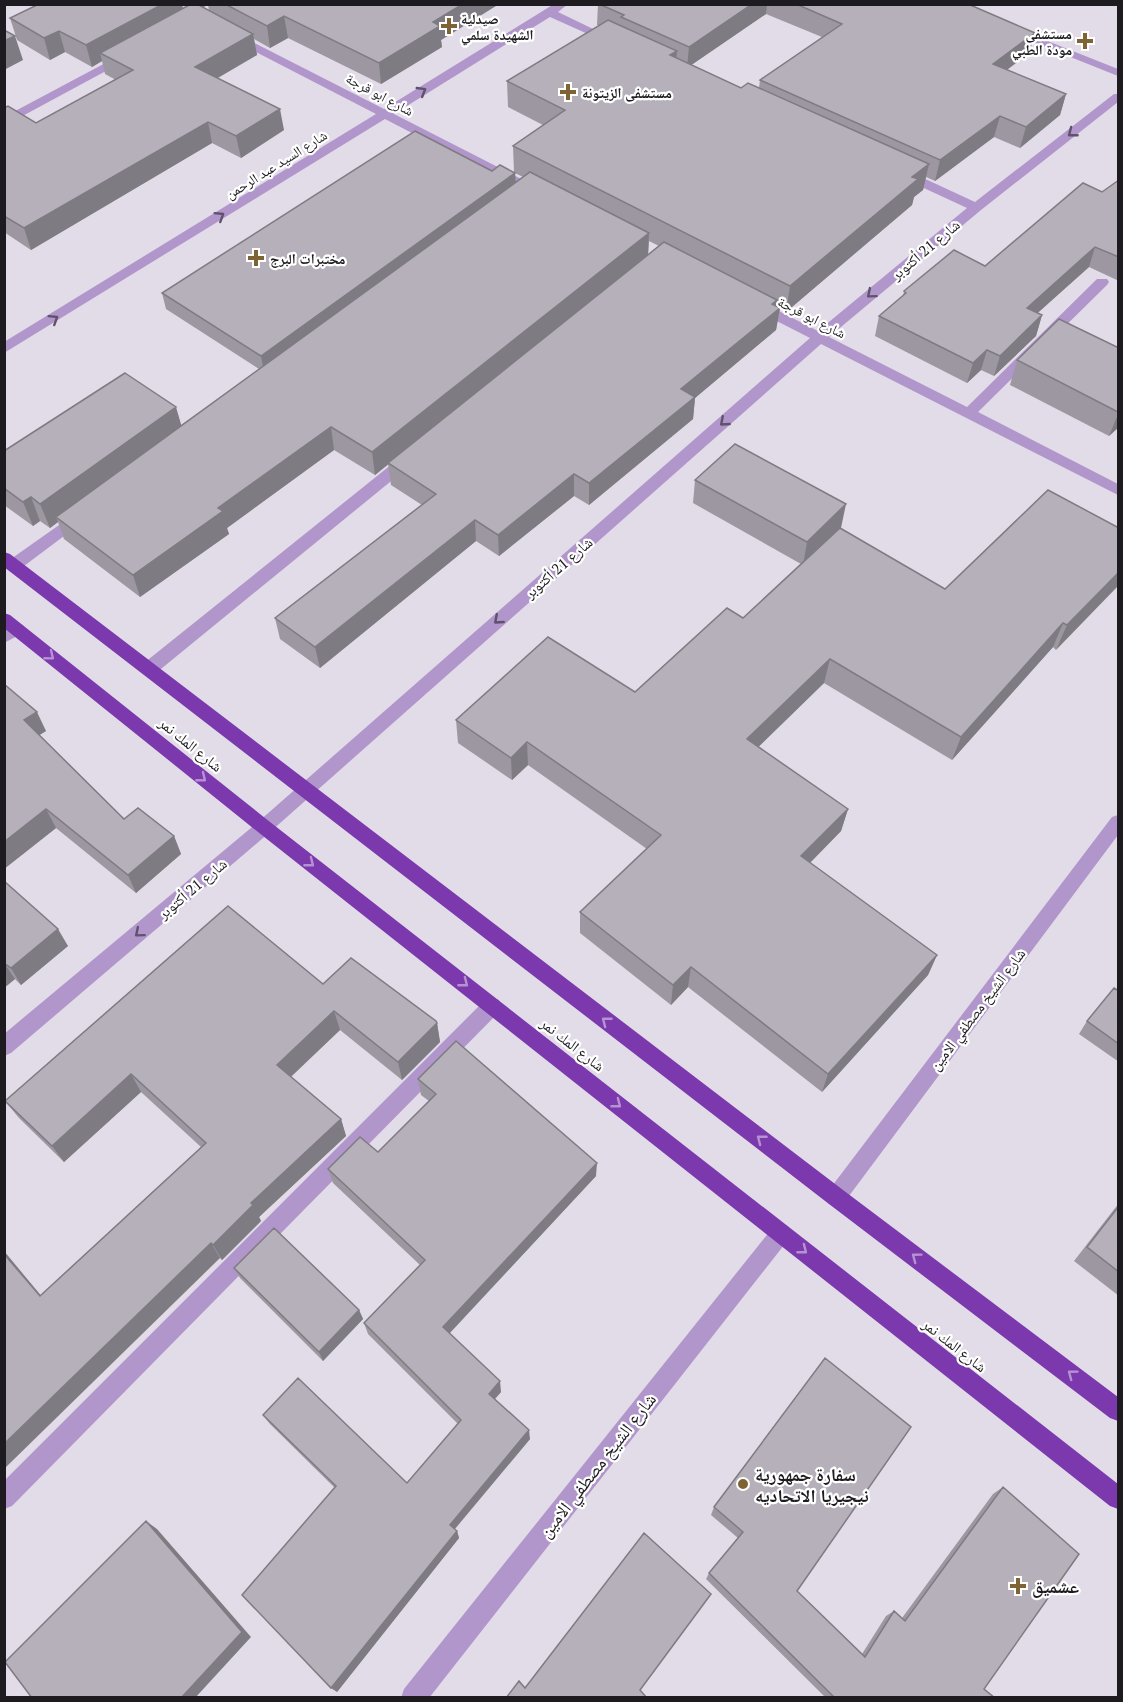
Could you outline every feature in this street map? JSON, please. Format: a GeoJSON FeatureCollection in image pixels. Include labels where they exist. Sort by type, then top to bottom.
{"type":"FeatureCollection","features":[{"type":"Feature","properties":{"kind":"highway"},"geometry":{"type":"LineString","coordinates":[[9,561],[836,1197],[1119,1410]]}},
{"type":"Feature","properties":{"kind":"highway","name":"شارع المك نمر"},"geometry":{"type":"LineString","coordinates":[[9,628],[1119,1498]]}},
{"type":"Feature","properties":{"kind":"street","name":"شارع السيد عبد الرحمن"},"geometry":{"type":"LineString","coordinates":[[4,349],[563,4]]}},
{"type":"Feature","properties":{"kind":"street"},"geometry":{"type":"LineString","coordinates":[[550,13],[625,47]]}},
{"type":"Feature","properties":{"kind":"street"},"geometry":{"type":"LineString","coordinates":[[1002,26],[1119,73]]}},
{"type":"Feature","properties":{"kind":"street","name":"شارع ابو قرجة"},"geometry":{"type":"LineString","coordinates":[[218,28],[385,114],[524,192],[549,199]]}},
{"type":"Feature","properties":{"kind":"street"},"geometry":{"type":"LineString","coordinates":[[4,122],[137,51]]}},
{"type":"Feature","properties":{"kind":"street","name":"شارع 21 أكتوبر"},"geometry":{"type":"LineString","coordinates":[[4,1047],[264,827],[820,337],[976,207],[1119,97]]}},
{"type":"Feature","properties":{"kind":"street"},"geometry":{"type":"LineString","coordinates":[[891,168],[976,207]]}},
{"type":"Feature","properties":{"kind":"street"},"geometry":{"type":"LineString","coordinates":[[968,414],[1102,282]]}},
{"type":"Feature","properties":{"kind":"street","name":"شارع ابو قرجة"},"geometry":{"type":"LineString","coordinates":[[746,299],[1119,490]]}},
{"type":"Feature","properties":{"kind":"street"},"geometry":{"type":"LineString","coordinates":[[150,668],[419,451]]}},
{"type":"Feature","properties":{"kind":"street"},"geometry":{"type":"LineString","coordinates":[[9,561],[90,509]]}},
{"type":"Feature","properties":{"kind":"street","name":"شارع الشيخ مصطفي الامين"},"geometry":{"type":"LineString","coordinates":[[836,1197],[1119,822]]}},
{"type":"Feature","properties":{"kind":"street"},"geometry":{"type":"LineString","coordinates":[[4,1498],[492,1006]]}},
{"type":"Feature","properties":{"kind":"street","name":"شارع الشيخ مصطفي الامين"},"geometry":{"type":"LineString","coordinates":[[413,1698],[781,1233]]}},
{"type":"Feature","properties":{"kind":"building"},"geometry":{"type":"Polygon","coordinates":[[[39,4],[163,4],[86,45],[59,31],[44,38],[10,18],[39,4]]]}},
{"type":"Feature","properties":{"kind":"building"},"geometry":{"type":"Polygon","coordinates":[[[191,4],[197,4],[253,34],[195,67],[280,109],[236,136],[208,122],[24,228],[4,216],[4,108],[8,106],[36,123],[133,70],[100,53],[191,4]]]}},
{"type":"Feature","properties":{"kind":"building"},"geometry":{"type":"Polygon","coordinates":[[[225,4],[463,4],[433,22],[440,26],[379,63],[284,16],[267,26],[225,4]]]}},
{"type":"Feature","properties":{"kind":"building"},"geometry":{"type":"Polygon","coordinates":[[[599,4],[752,4],[689,47],[621,17],[624,15],[599,4]]]}},
{"type":"Feature","properties":{"kind":"building"},"geometry":{"type":"Polygon","coordinates":[[[796,4],[968,4],[1035,33],[993,64],[1066,94],[1026,127],[1000,116],[940,160],[760,80],[842,24],[796,4]]]}},
{"type":"Feature","properties":{"kind":"building"},"geometry":{"type":"Polygon","coordinates":[[[608,20],[677,51],[670,55],[741,88],[748,83],[929,164],[912,177],[918,179],[790,286],[513,146],[565,110],[507,81],[608,20]]]}},
{"type":"Feature","properties":{"kind":"building"},"geometry":{"type":"Polygon","coordinates":[[[4,30],[15,36],[4,41],[4,30]]]}},
{"type":"Feature","properties":{"kind":"building"},"geometry":{"type":"Polygon","coordinates":[[[415,131],[492,171],[500,165],[515,173],[261,356],[162,293],[415,131]]]}},
{"type":"Feature","properties":{"kind":"building"},"geometry":{"type":"Polygon","coordinates":[[[530,172],[649,233],[372,452],[331,427],[218,508],[223,511],[133,575],[56,517],[530,172]]]}},
{"type":"Feature","properties":{"kind":"building"},"geometry":{"type":"Polygon","coordinates":[[[1119,180],[1119,257],[1095,247],[1027,308],[1042,315],[1000,356],[987,350],[973,363],[879,316],[906,293],[904,291],[954,250],[985,266],[1083,183],[1102,192],[1119,180]]]}},
{"type":"Feature","properties":{"kind":"building"},"geometry":{"type":"Polygon","coordinates":[[[664,242],[777,300],[772,304],[780,308],[681,389],[695,397],[589,483],[574,474],[498,535],[475,520],[315,647],[275,618],[436,494],[388,463],[664,242]]]}},
{"type":"Feature","properties":{"kind":"building"},"geometry":{"type":"Polygon","coordinates":[[[1059,319],[1119,348],[1118,412],[1017,360],[1059,319]]]}},
{"type":"Feature","properties":{"kind":"building"},"geometry":{"type":"Polygon","coordinates":[[[125,373],[176,407],[40,504],[31,497],[23,502],[4,488],[4,451],[125,373]]]}},
{"type":"Feature","properties":{"kind":"building"},"geometry":{"type":"Polygon","coordinates":[[[735,444],[846,504],[807,542],[695,480],[735,444]]]}},
{"type":"Feature","properties":{"kind":"building"},"geometry":{"type":"Polygon","coordinates":[[[1048,490],[1119,528],[1119,572],[1067,625],[1063,623],[961,737],[830,659],[747,739],[848,809],[801,856],[937,955],[828,1074],[691,967],[673,985],[580,912],[661,835],[527,742],[511,758],[456,720],[548,637],[635,692],[727,608],[743,618],[840,528],[945,589],[1048,490]]]}},
{"type":"Feature","properties":{"kind":"building"},"geometry":{"type":"Polygon","coordinates":[[[4,684],[37,712],[24,720],[124,819],[138,808],[174,836],[128,875],[46,809],[4,842],[4,684]]]}},
{"type":"Feature","properties":{"kind":"building"},"geometry":{"type":"Polygon","coordinates":[[[4,881],[58,929],[11,968],[4,963],[4,881]]]}},
{"type":"Feature","properties":{"kind":"building"},"geometry":{"type":"Polygon","coordinates":[[[228,906],[323,984],[351,958],[437,1023],[398,1062],[334,1011],[277,1065],[341,1119],[251,1203],[253,1205],[213,1245],[211,1243],[4,1444],[4,1254],[40,1296],[206,1143],[131,1074],[52,1146],[5,1101],[228,906]]]}},
{"type":"Feature","properties":{"kind":"building"},"geometry":{"type":"Polygon","coordinates":[[[1114,988],[1119,991],[1119,1044],[1087,1021],[1114,988]]]}},
{"type":"Feature","properties":{"kind":"building"},"geometry":{"type":"Polygon","coordinates":[[[456,1041],[597,1163],[443,1327],[500,1381],[489,1394],[529,1430],[450,1525],[457,1531],[331,1688],[242,1595],[336,1486],[263,1415],[298,1378],[407,1483],[461,1420],[364,1323],[425,1260],[328,1169],[360,1137],[378,1152],[436,1094],[418,1079],[456,1041]]]}},
{"type":"Feature","properties":{"kind":"building"},"geometry":{"type":"Polygon","coordinates":[[[1119,1206],[1119,1272],[1087,1247],[1119,1206]]]}},
{"type":"Feature","properties":{"kind":"building"},"geometry":{"type":"Polygon","coordinates":[[[274,1228],[359,1310],[319,1352],[234,1268],[274,1228]]]}},
{"type":"Feature","properties":{"kind":"building"},"geometry":{"type":"Polygon","coordinates":[[[825,1358],[911,1427],[797,1591],[865,1657],[894,1611],[905,1621],[1003,1487],[1079,1554],[984,1689],[995,1698],[835,1698],[709,1573],[743,1532],[714,1507],[825,1358]]]}},
{"type":"Feature","properties":{"kind":"building"},"geometry":{"type":"Polygon","coordinates":[[[146,1521],[242,1632],[181,1698],[32,1698],[5,1662],[146,1521]]]}},
{"type":"Feature","properties":{"kind":"building"},"geometry":{"type":"Polygon","coordinates":[[[644,1533],[711,1594],[640,1690],[647,1698],[506,1698],[519,1681],[525,1688],[644,1533]]]}},
{"type":"Feature","properties":{"kind":"place","name":"صيدلية الشهيدة سلمي"},"geometry":{"type":"Point","coordinates":[449,26]}},
{"type":"Feature","properties":{"kind":"place","name":"مستشفى مودة الطبي"},"geometry":{"type":"Point","coordinates":[1085,41]}},
{"type":"Feature","properties":{"kind":"place","name":"مستشفى الزيتونة"},"geometry":{"type":"Point","coordinates":[568,92]}},
{"type":"Feature","properties":{"kind":"place","name":"مختبرات البرج"},"geometry":{"type":"Point","coordinates":[256,258]}},
{"type":"Feature","properties":{"kind":"place","name":"سفارة جمهورية نيجيريا الاتحاديه"},"geometry":{"type":"Point","coordinates":[743,1484]}},
{"type":"Feature","properties":{"kind":"place","name":"عشميق"},"geometry":{"type":"Point","coordinates":[1018,1586]}}]}
